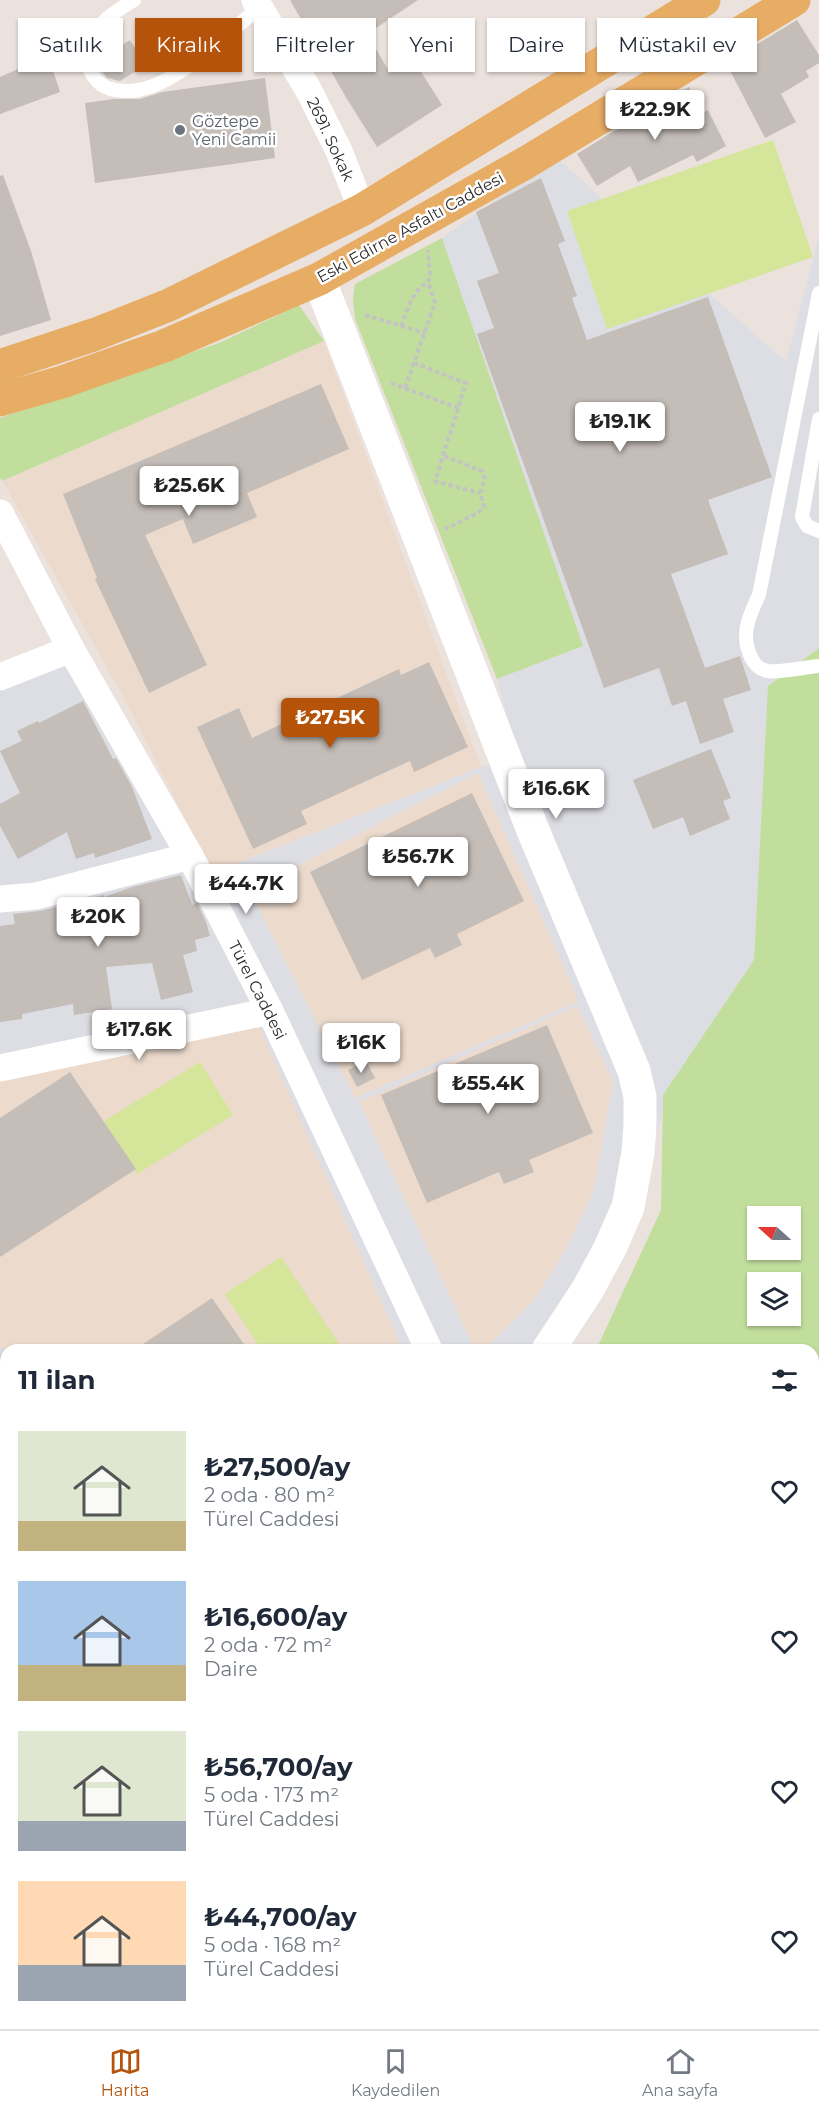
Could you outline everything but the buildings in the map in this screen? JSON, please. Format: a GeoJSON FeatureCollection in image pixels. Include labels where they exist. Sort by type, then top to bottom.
{"type":"FeatureCollection","features":[{"type":"Feature","properties":{"kind":"main road","name":"Eski Edirne Asfaltı Caddesi"},"geometry":{"type":"LineString","coordinates":[[0,400],[62,382],[324,292],[429,217],[527,162],[794,0]]}},
{"type":"Feature","properties":{"kind":"main road"},"geometry":{"type":"LineString","coordinates":[[0,366],[96,334],[169,305],[362,210],[692,3]]}},
{"type":"Feature","properties":{"kind":"street","name":"2691. Sokak"},"geometry":{"type":"LineString","coordinates":[[257,4],[309,91],[334,141],[362,210]]}},
{"type":"Feature","properties":{"kind":"street"},"geometry":{"type":"LineString","coordinates":[[324,292],[532,828],[634,1071],[640,1097],[638,1152],[628,1208],[588,1288],[552,1344]]}},
{"type":"Feature","properties":{"kind":"street","name":"Türel Caddesi"},"geometry":{"type":"LineString","coordinates":[[0,513],[71,650],[190,856],[270,1011],[426,1344]]}},
{"type":"Feature","properties":{"kind":"street"},"geometry":{"type":"LineString","coordinates":[[0,677],[71,650]]}},
{"type":"Feature","properties":{"kind":"street"},"geometry":{"type":"LineString","coordinates":[[0,899],[36,896],[190,856]]}},
{"type":"Feature","properties":{"kind":"street"},"geometry":{"type":"LineString","coordinates":[[0,1068],[270,1011]]}},
{"type":"Feature","properties":{"kind":"lane","name":"2691. Sokak"},"geometry":{"type":"LineString","coordinates":[[134,0],[103,21],[94,32],[88,45],[86,59],[94,76],[103,86],[121,91],[143,89],[166,81],[195,61],[257,4]]}},
{"type":"Feature","properties":{"kind":"lane"},"geometry":{"type":"LineString","coordinates":[[819,292],[759,596],[749,616],[745,636],[747,649],[754,665],[768,671],[819,666]]}},
{"type":"Feature","properties":{"kind":"lane"},"geometry":{"type":"LineString","coordinates":[[819,419],[802,517],[807,526],[819,531]]}},
{"type":"Feature","properties":{"kind":"path"},"geometry":{"type":"LineString","coordinates":[[405,388],[435,303],[428,282],[430,276],[429,217]]}},
{"type":"Feature","properties":{"kind":"path"},"geometry":{"type":"LineString","coordinates":[[401,326],[413,294],[417,288],[428,282]]}},
{"type":"Feature","properties":{"kind":"path"},"geometry":{"type":"LineString","coordinates":[[324,292],[401,326],[424,333]]}},
{"type":"Feature","properties":{"kind":"path"},"geometry":{"type":"LineString","coordinates":[[414,363],[466,383],[435,481]]}},
{"type":"Feature","properties":{"kind":"path"},"geometry":{"type":"LineString","coordinates":[[354,369],[458,408]]}},
{"type":"Feature","properties":{"kind":"path"},"geometry":{"type":"LineString","coordinates":[[420,540],[478,513],[484,507],[480,493],[485,479],[482,471],[444,456]]}},
{"type":"Feature","properties":{"kind":"path"},"geometry":{"type":"LineString","coordinates":[[393,470],[480,493]]}},
{"type":"Feature","properties":{"kind":"shaded area"},"geometry":{"type":"Polygon","coordinates":[[[556,157],[786,362],[819,236],[819,648],[768,686],[754,960],[663,1095],[663,1113],[628,1208],[551,1344],[0,1344],[0,685],[70,657],[198,879],[481,767],[519,759],[497,679],[583,646],[442,238],[556,157]]]}},
{"type":"Feature","properties":{"kind":"shaded area"},"geometry":{"type":"Polygon","coordinates":[[[324,341],[481,767],[212,873],[130,709],[2,481],[324,341]]]}},
{"type":"Feature","properties":{"kind":"shaded area"},"geometry":{"type":"Polygon","coordinates":[[[478,773],[579,1001],[355,1098],[249,890],[478,773]]]}},
{"type":"Feature","properties":{"kind":"shaded area"},"geometry":{"type":"Polygon","coordinates":[[[577,1006],[613,1081],[594,1190],[565,1251],[533,1301],[490,1344],[472,1344],[359,1102],[577,1006]]]}},
{"type":"Feature","properties":{"kind":"shaded area"},"geometry":{"type":"Polygon","coordinates":[[[257,1022],[400,1344],[0,1344],[0,1080],[257,1022]]]}},
{"type":"Feature","properties":{"kind":"green space"},"geometry":{"type":"Polygon","coordinates":[[[773,140],[813,257],[607,329],[567,211],[773,140]]]}},
{"type":"Feature","properties":{"kind":"green space"},"geometry":{"type":"Polygon","coordinates":[[[442,238],[583,646],[497,679],[355,319],[353,299],[355,284],[442,238]]]}},
{"type":"Feature","properties":{"kind":"green space"},"geometry":{"type":"Polygon","coordinates":[[[299,305],[324,341],[2,481],[0,478],[0,418],[219,343],[299,305]]]}},
{"type":"Feature","properties":{"kind":"green space"},"geometry":{"type":"Polygon","coordinates":[[[819,648],[819,1344],[599,1344],[661,1210],[663,1095],[754,960],[768,686],[819,648]]]}},
{"type":"Feature","properties":{"kind":"green space"},"geometry":{"type":"Polygon","coordinates":[[[200,1062],[233,1115],[137,1174],[104,1121],[200,1062]]]}},
{"type":"Feature","properties":{"kind":"green space"},"geometry":{"type":"Polygon","coordinates":[[[281,1257],[339,1344],[258,1344],[225,1294],[281,1257]]]}},
{"type":"Feature","properties":{"kind":"place","name":"Göztepe Yeni Camii"},"geometry":{"type":"Point","coordinates":[180,130]}}]}
